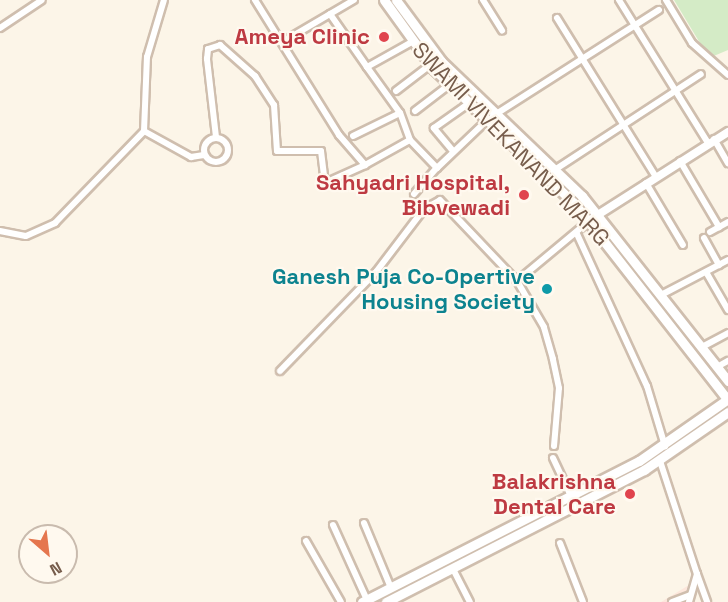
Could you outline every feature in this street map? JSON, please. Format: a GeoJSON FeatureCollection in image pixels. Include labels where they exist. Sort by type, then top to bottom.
{"type":"FeatureCollection","features":[{"type":"Feature","properties":{"kind":"main road","name":"SWAMI VIVEKANAND MARG"},"geometry":{"type":"LineString","coordinates":[[384,0],[430,65],[589,221],[728,399]]}},
{"type":"Feature","properties":{"kind":"main road","name":"SWAMI VIVEKANAND MARG"},"geometry":{"type":"LineString","coordinates":[[396,0],[487,121],[556,169],[598,215],[728,381]]}},
{"type":"Feature","properties":{"kind":"main road"},"geometry":{"type":"LineString","coordinates":[[386,602],[409,585],[665,446],[728,399]]}},
{"type":"Feature","properties":{"kind":"main road"},"geometry":{"type":"LineString","coordinates":[[365,601],[391,588],[409,585],[453,568],[660,460],[728,412]]}},
{"type":"Feature","properties":{"kind":"street"},"geometry":{"type":"LineString","coordinates":[[0,28],[42,0]]}},
{"type":"Feature","properties":{"kind":"street"},"geometry":{"type":"LineString","coordinates":[[0,231],[26,236],[55,223],[144,131],[147,57],[164,0]]}},
{"type":"Feature","properties":{"kind":"street"},"geometry":{"type":"LineString","coordinates":[[255,0],[284,41],[339,135],[366,165]]}},
{"type":"Feature","properties":{"kind":"street"},"geometry":{"type":"LineString","coordinates":[[284,41],[354,0]]}},
{"type":"Feature","properties":{"kind":"street"},"geometry":{"type":"LineString","coordinates":[[483,0],[502,30]]}},
{"type":"Feature","properties":{"kind":"street"},"geometry":{"type":"LineString","coordinates":[[619,0],[675,92],[728,163]]}},
{"type":"Feature","properties":{"kind":"street"},"geometry":{"type":"LineString","coordinates":[[666,0],[692,43],[728,75]]}},
{"type":"Feature","properties":{"kind":"street"},"geometry":{"type":"LineString","coordinates":[[414,194],[453,151],[487,121],[581,58],[659,10]]}},
{"type":"Feature","properties":{"kind":"street"},"geometry":{"type":"LineString","coordinates":[[330,14],[400,113],[410,140],[437,168]]}},
{"type":"Feature","properties":{"kind":"street"},"geometry":{"type":"LineString","coordinates":[[557,18],[656,177]]}},
{"type":"Feature","properties":{"kind":"street"},"geometry":{"type":"LineString","coordinates":[[367,67],[412,42]]}},
{"type":"Feature","properties":{"kind":"street"},"geometry":{"type":"LineString","coordinates":[[204,154],[214,162],[225,158],[228,147],[216,137],[207,59],[208,49],[220,45],[255,76],[274,105],[277,151],[321,151],[326,183],[366,165],[410,140]]}},
{"type":"Feature","properties":{"kind":"street"},"geometry":{"type":"LineString","coordinates":[[396,91],[430,65]]}},
{"type":"Feature","properties":{"kind":"street"},"geometry":{"type":"LineString","coordinates":[[556,169],[701,74]]}},
{"type":"Feature","properties":{"kind":"street"},"geometry":{"type":"LineString","coordinates":[[415,111],[449,85]]}},
{"type":"Feature","properties":{"kind":"street"},"geometry":{"type":"LineString","coordinates":[[453,151],[434,128],[468,104]]}},
{"type":"Feature","properties":{"kind":"street"},"geometry":{"type":"LineString","coordinates":[[353,136],[400,113]]}},
{"type":"Feature","properties":{"kind":"street"},"geometry":{"type":"LineString","coordinates":[[144,131],[191,157],[204,154]]}},
{"type":"Feature","properties":{"kind":"street"},"geometry":{"type":"LineString","coordinates":[[517,280],[577,234],[589,221],[728,132]]}},
{"type":"Feature","properties":{"kind":"street"},"geometry":{"type":"LineString","coordinates":[[204,154],[206,142],[216,137]]}},
{"type":"Feature","properties":{"kind":"street"},"geometry":{"type":"LineString","coordinates":[[680,161],[719,227]]}},
{"type":"Feature","properties":{"kind":"street"},"geometry":{"type":"LineString","coordinates":[[646,183],[683,245]]}},
{"type":"Feature","properties":{"kind":"street"},"geometry":{"type":"LineString","coordinates":[[280,371],[376,272],[424,209],[440,200],[517,280],[544,327],[560,388],[554,446]]}},
{"type":"Feature","properties":{"kind":"street"},"geometry":{"type":"LineString","coordinates":[[710,232],[728,222]]}},
{"type":"Feature","properties":{"kind":"street"},"geometry":{"type":"LineString","coordinates":[[577,234],[647,386],[665,446]]}},
{"type":"Feature","properties":{"kind":"street"},"geometry":{"type":"LineString","coordinates":[[704,238],[719,265]]}},
{"type":"Feature","properties":{"kind":"street"},"geometry":{"type":"LineString","coordinates":[[661,295],[728,260]]}},
{"type":"Feature","properties":{"kind":"street"},"geometry":{"type":"LineString","coordinates":[[706,272],[728,310]]}},
{"type":"Feature","properties":{"kind":"street"},"geometry":{"type":"LineString","coordinates":[[702,347],[728,333]]}},
{"type":"Feature","properties":{"kind":"street"},"geometry":{"type":"LineString","coordinates":[[717,367],[728,361]]}},
{"type":"Feature","properties":{"kind":"street"},"geometry":{"type":"LineString","coordinates":[[553,458],[571,496]]}},
{"type":"Feature","properties":{"kind":"street"},"geometry":{"type":"LineString","coordinates":[[660,460],[707,602]]}},
{"type":"Feature","properties":{"kind":"street"},"geometry":{"type":"LineString","coordinates":[[364,523],[391,588]]}},
{"type":"Feature","properties":{"kind":"street"},"geometry":{"type":"LineString","coordinates":[[333,525],[365,601]]}},
{"type":"Feature","properties":{"kind":"street"},"geometry":{"type":"LineString","coordinates":[[306,541],[341,602]]}},
{"type":"Feature","properties":{"kind":"street"},"geometry":{"type":"LineString","coordinates":[[560,543],[583,602]]}},
{"type":"Feature","properties":{"kind":"street"},"geometry":{"type":"LineString","coordinates":[[453,568],[470,602]]}},
{"type":"Feature","properties":{"kind":"street"},"geometry":{"type":"LineString","coordinates":[[672,602],[689,599],[697,574]]}},
{"type":"Feature","properties":{"kind":"shaded area"},"geometry":{"type":"Polygon","coordinates":[[[689,585],[694,602],[661,602],[689,585]]]}},
{"type":"Feature","properties":{"kind":"green space"},"geometry":{"type":"Polygon","coordinates":[[[674,0],[728,0],[728,50],[709,58],[674,0]]]}},
{"type":"Feature","properties":{"kind":"place","name":"Ameya Clinic"},"geometry":{"type":"Point","coordinates":[384,37]}},
{"type":"Feature","properties":{"kind":"place","name":"Sahyadri Hospital, Bibvewadi"},"geometry":{"type":"Point","coordinates":[524,195]}},
{"type":"Feature","properties":{"kind":"place","name":"Ganesh Puja Co-Opertive Housing Society"},"geometry":{"type":"Point","coordinates":[547,289]}},
{"type":"Feature","properties":{"kind":"place","name":"Balakrishna Dental Care"},"geometry":{"type":"Point","coordinates":[630,494]}}]}
